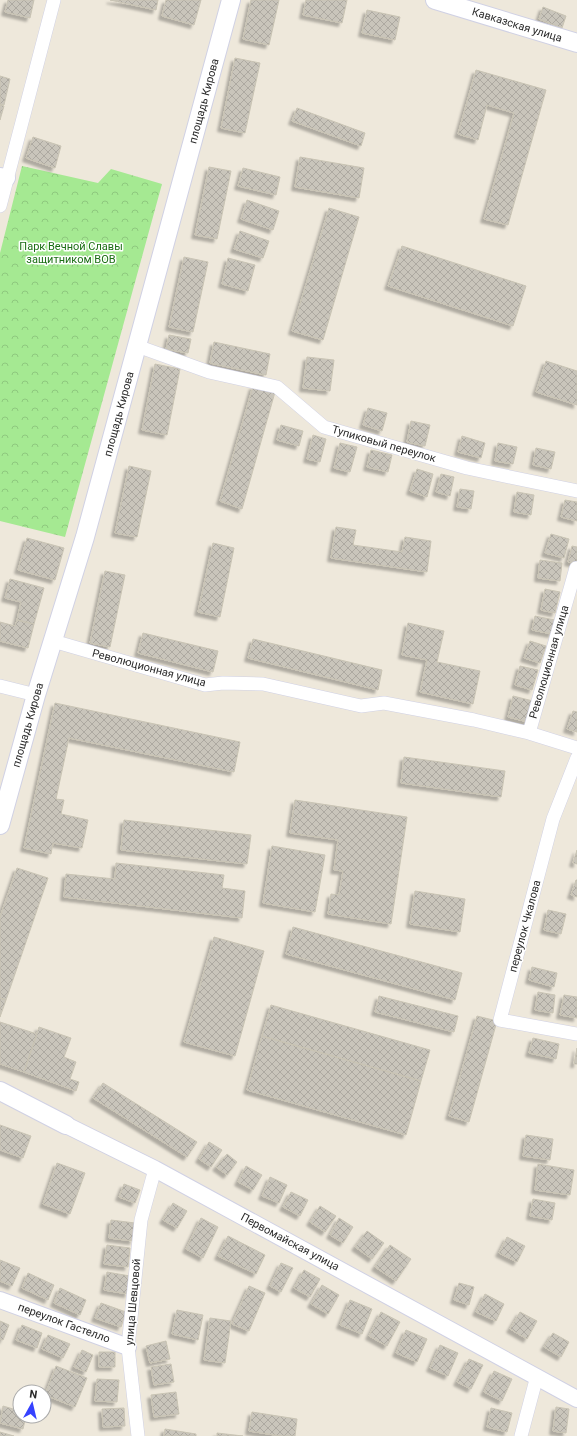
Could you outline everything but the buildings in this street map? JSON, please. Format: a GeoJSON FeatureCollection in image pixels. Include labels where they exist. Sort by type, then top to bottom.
{"type":"FeatureCollection","features":[{"type":"Feature","properties":{"kind":"main road","name":"площадь Кирова"},"geometry":{"type":"LineString","coordinates":[[0,825],[36,695],[85,537],[231,0]]}},
{"type":"Feature","properties":{"kind":"main road","name":"Кавказская улица"},"geometry":{"type":"LineString","coordinates":[[435,0],[576,41]]}},
{"type":"Feature","properties":{"kind":"main road","name":"Первомайская улица"},"geometry":{"type":"LineString","coordinates":[[0,1091],[66,1125]]}},
{"type":"Feature","properties":{"kind":"street"},"geometry":{"type":"LineString","coordinates":[[0,206],[4,177],[54,0]]}},
{"type":"Feature","properties":{"kind":"street","name":"Тупиковый переулок"},"geometry":{"type":"LineString","coordinates":[[137,346],[209,372],[277,387],[324,426],[467,468],[577,491]]}},
{"type":"Feature","properties":{"kind":"street","name":"Революционная улица"},"geometry":{"type":"LineString","coordinates":[[529,733],[576,568]]}},
{"type":"Feature","properties":{"kind":"street","name":"Революционная улица"},"geometry":{"type":"LineString","coordinates":[[53,641],[206,685],[223,683],[263,684],[361,706],[384,703],[529,733],[577,748]]}},
{"type":"Feature","properties":{"kind":"street"},"geometry":{"type":"LineString","coordinates":[[0,686],[36,695]]}},
{"type":"Feature","properties":{"kind":"street","name":"переулок Чкалова"},"geometry":{"type":"LineString","coordinates":[[577,758],[554,819],[500,1020],[577,1034]]}},
{"type":"Feature","properties":{"kind":"street","name":"Первомайская улица"},"geometry":{"type":"LineString","coordinates":[[66,1125],[155,1169],[577,1399]]}},
{"type":"Feature","properties":{"kind":"street","name":"улица Шевцовой"},"geometry":{"type":"LineString","coordinates":[[138,1436],[128,1347],[141,1220],[155,1169]]}},
{"type":"Feature","properties":{"kind":"street","name":"переулок Гастелло"},"geometry":{"type":"LineString","coordinates":[[0,1300],[128,1347]]}},
{"type":"Feature","properties":{"kind":"street"},"geometry":{"type":"LineString","coordinates":[[521,1436],[537,1376]]}},
{"type":"Feature","properties":{"kind":"green space","name":"Парк Вечной Славы защитником ВОВ"},"geometry":{"type":"Polygon","coordinates":[[[22,166],[98,183],[111,169],[162,184],[65,537],[0,521],[0,253],[22,166]]]}}]}
